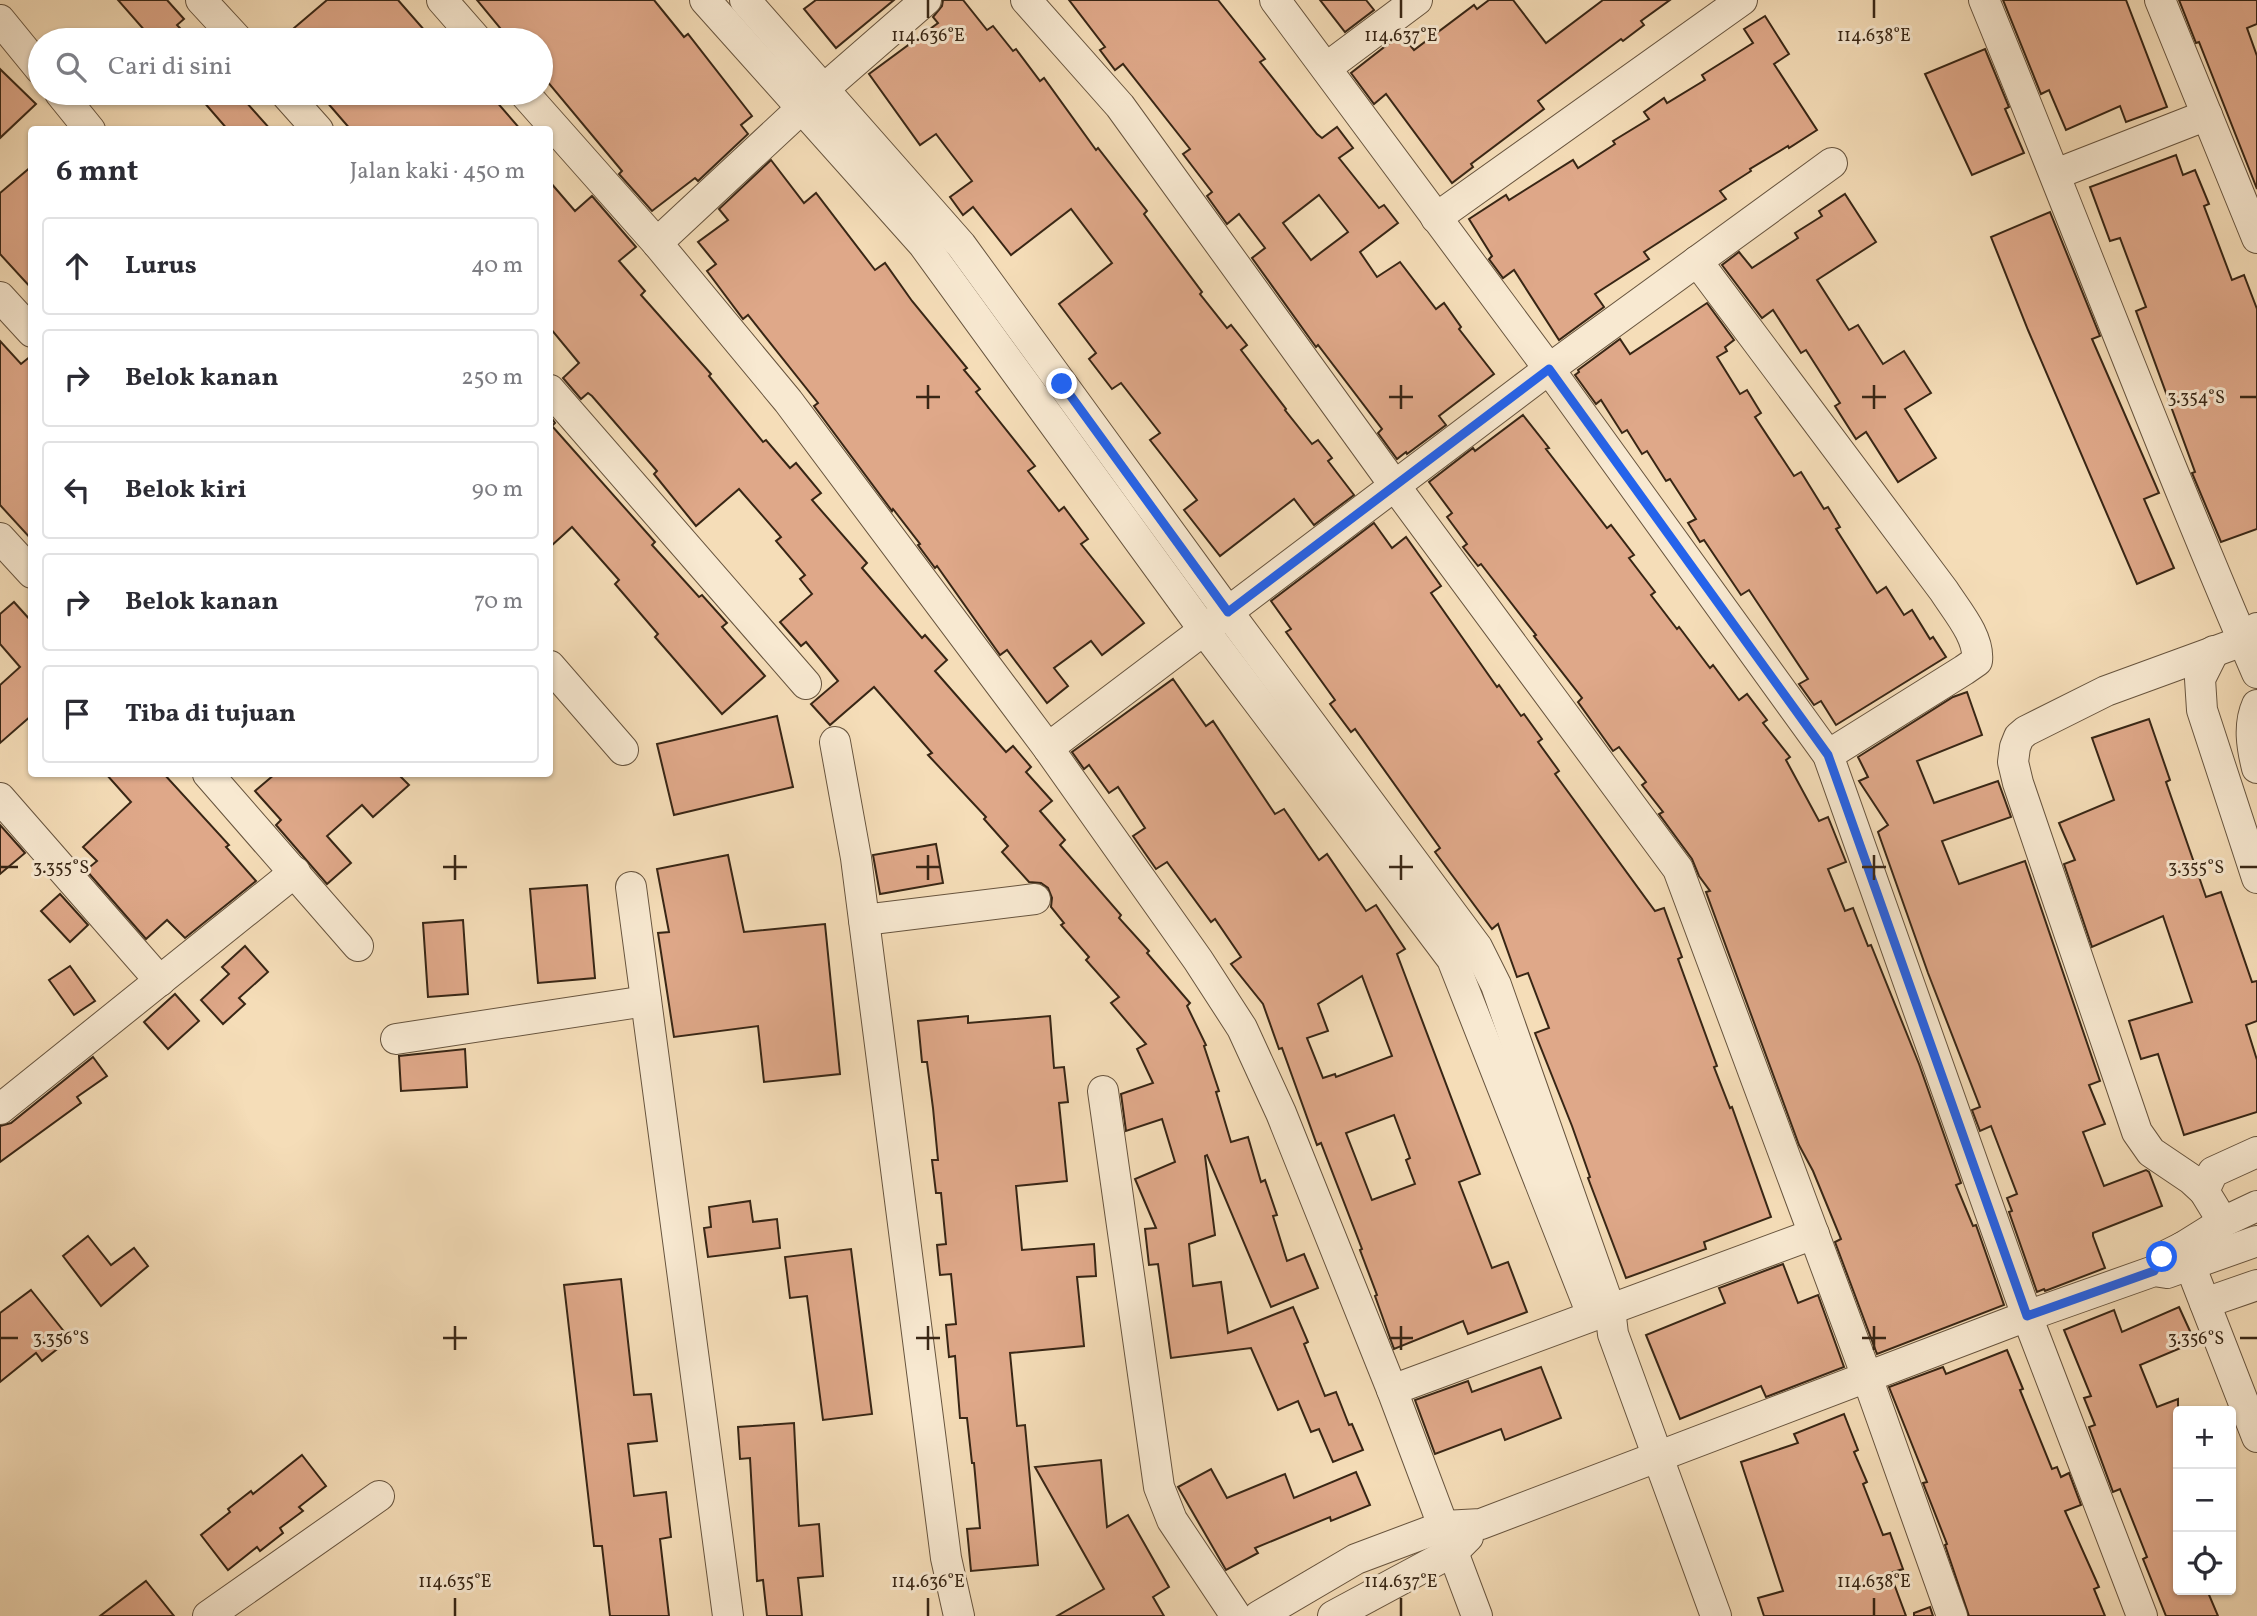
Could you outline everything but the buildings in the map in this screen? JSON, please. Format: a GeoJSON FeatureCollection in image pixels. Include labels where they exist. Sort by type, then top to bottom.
{"type":"FeatureCollection","features":[{"type":"Feature","properties":{"kind":"street"},"geometry":{"type":"LineString","coordinates":[[201,0],[226,28]]}},
{"type":"Feature","properties":{"kind":"street"},"geometry":{"type":"LineString","coordinates":[[442,0],[466,28]]}},
{"type":"Feature","properties":{"kind":"street"},"geometry":{"type":"LineString","coordinates":[[705,0],[813,99],[961,245],[1228,612],[1477,947],[1496,985],[1605,1319]]}},
{"type":"Feature","properties":{"kind":"street"},"geometry":{"type":"LineString","coordinates":[[745,0],[813,99],[923,244],[1204,630],[1452,959],[1605,1319],[1716,1616]]}},
{"type":"Feature","properties":{"kind":"street"},"geometry":{"type":"LineString","coordinates":[[657,243],[813,99],[926,0]]}},
{"type":"Feature","properties":{"kind":"street"},"geometry":{"type":"LineString","coordinates":[[1026,0],[1119,106],[1678,869],[1867,1377],[1952,1616]]}},
{"type":"Feature","properties":{"kind":"street"},"geometry":{"type":"LineString","coordinates":[[1275,0],[1549,369],[1828,755],[2027,1316],[2142,1616]]}},
{"type":"Feature","properties":{"kind":"street"},"geometry":{"type":"LineString","coordinates":[[1326,68],[1417,0]]}},
{"type":"Feature","properties":{"kind":"street"},"geometry":{"type":"LineString","coordinates":[[1436,218],[1742,0]]}},
{"type":"Feature","properties":{"kind":"street"},"geometry":{"type":"LineString","coordinates":[[1984,0],[2056,174],[2120,340],[2250,635],[2257,673]]}},
{"type":"Feature","properties":{"kind":"street"},"geometry":{"type":"LineString","coordinates":[[2160,0],[2257,238]]}},
{"type":"Feature","properties":{"kind":"street"},"geometry":{"type":"LineString","coordinates":[[0,20],[28,54]]}},
{"type":"Feature","properties":{"kind":"street"},"geometry":{"type":"LineString","coordinates":[[70,105],[87,126]]}},
{"type":"Feature","properties":{"kind":"street"},"geometry":{"type":"LineString","coordinates":[[296,105],[314,126]]}},
{"type":"Feature","properties":{"kind":"street"},"geometry":{"type":"LineString","coordinates":[[535,105],[657,243],[789,401],[1048,748],[1198,960],[1242,1028],[1281,1114],[1392,1390],[1477,1616]]}},
{"type":"Feature","properties":{"kind":"street"},"geometry":{"type":"LineString","coordinates":[[2056,174],[2207,115]]}},
{"type":"Feature","properties":{"kind":"street"},"geometry":{"type":"LineString","coordinates":[[1048,748],[1549,369],[1832,163]]}},
{"type":"Feature","properties":{"kind":"street"},"geometry":{"type":"LineString","coordinates":[[1697,261],[1944,591],[1970,634],[1978,653],[1977,661],[1964,670],[1828,755]]}},
{"type":"Feature","properties":{"kind":"street"},"geometry":{"type":"LineString","coordinates":[[0,297],[28,328]]}},
{"type":"Feature","properties":{"kind":"street"},"geometry":{"type":"LineString","coordinates":[[1040,404],[1062,384]]}},
{"type":"Feature","properties":{"kind":"street"},"geometry":{"type":"LineString","coordinates":[[553,393],[806,684]]}},
{"type":"Feature","properties":{"kind":"street"},"geometry":{"type":"LineString","coordinates":[[0,538],[28,569]]}},
{"type":"Feature","properties":{"kind":"street"},"geometry":{"type":"LineString","coordinates":[[2223,1222],[2204,1191],[2151,1152],[2137,1132],[2038,844],[2013,762],[2019,737],[2026,731],[2106,691],[2250,635]]}},
{"type":"Feature","properties":{"kind":"street"},"geometry":{"type":"LineString","coordinates":[[2214,651],[2200,679],[2202,710],[2257,878]]}},
{"type":"Feature","properties":{"kind":"street"},"geometry":{"type":"LineString","coordinates":[[553,669],[623,750]]}},
{"type":"Feature","properties":{"kind":"street"},"geometry":{"type":"LineString","coordinates":[[2257,705],[2251,745],[2257,768]]}},
{"type":"Feature","properties":{"kind":"street"},"geometry":{"type":"LineString","coordinates":[[835,742],[856,858],[944,1544],[959,1616]]}},
{"type":"Feature","properties":{"kind":"street"},"geometry":{"type":"LineString","coordinates":[[211,777],[358,946]]}},
{"type":"Feature","properties":{"kind":"street"},"geometry":{"type":"LineString","coordinates":[[0,798],[160,981]]}},
{"type":"Feature","properties":{"kind":"street"},"geometry":{"type":"LineString","coordinates":[[0,1109],[295,872]]}},
{"type":"Feature","properties":{"kind":"street"},"geometry":{"type":"LineString","coordinates":[[631,887],[728,1616]]}},
{"type":"Feature","properties":{"kind":"street"},"geometry":{"type":"LineString","coordinates":[[864,920],[1035,899]]}},
{"type":"Feature","properties":{"kind":"street"},"geometry":{"type":"LineString","coordinates":[[1465,993],[1496,985]]}},
{"type":"Feature","properties":{"kind":"street"},"geometry":{"type":"LineString","coordinates":[[396,1039],[646,1002]]}},
{"type":"Feature","properties":{"kind":"street"},"geometry":{"type":"LineString","coordinates":[[1104,1091],[1159,1487],[1172,1520],[1236,1616]]}},
{"type":"Feature","properties":{"kind":"street"},"geometry":{"type":"LineString","coordinates":[[2204,1191],[2213,1172],[2257,1152]]}},
{"type":"Feature","properties":{"kind":"street"},"geometry":{"type":"LineString","coordinates":[[1333,1616],[1449,1539],[1481,1524],[2027,1316],[2154,1271],[2167,1273],[2223,1222],[2257,1206]]}},
{"type":"Feature","properties":{"kind":"street"},"geometry":{"type":"LineString","coordinates":[[1392,1390],[1605,1319],[1814,1234]]}},
{"type":"Feature","properties":{"kind":"street"},"geometry":{"type":"LineString","coordinates":[[2187,1256],[2257,1241]]}},
{"type":"Feature","properties":{"kind":"street"},"geometry":{"type":"LineString","coordinates":[[2187,1256],[2257,1437]]}},
{"type":"Feature","properties":{"kind":"street"},"geometry":{"type":"LineString","coordinates":[[2205,1303],[2257,1285]]}},
{"type":"Feature","properties":{"kind":"street"},"geometry":{"type":"LineString","coordinates":[[208,1616],[379,1496]]}},
{"type":"Feature","properties":{"kind":"street"},"geometry":{"type":"LineString","coordinates":[[1259,1616],[1356,1559],[1449,1539]]}},
{"type":"Feature","properties":{"kind":"route"},"geometry":{"type":"LineString","coordinates":[[1062,384],[1228,612],[1549,369],[1828,755],[2027,1316],[2154,1271],[2162,1257]]}}]}
